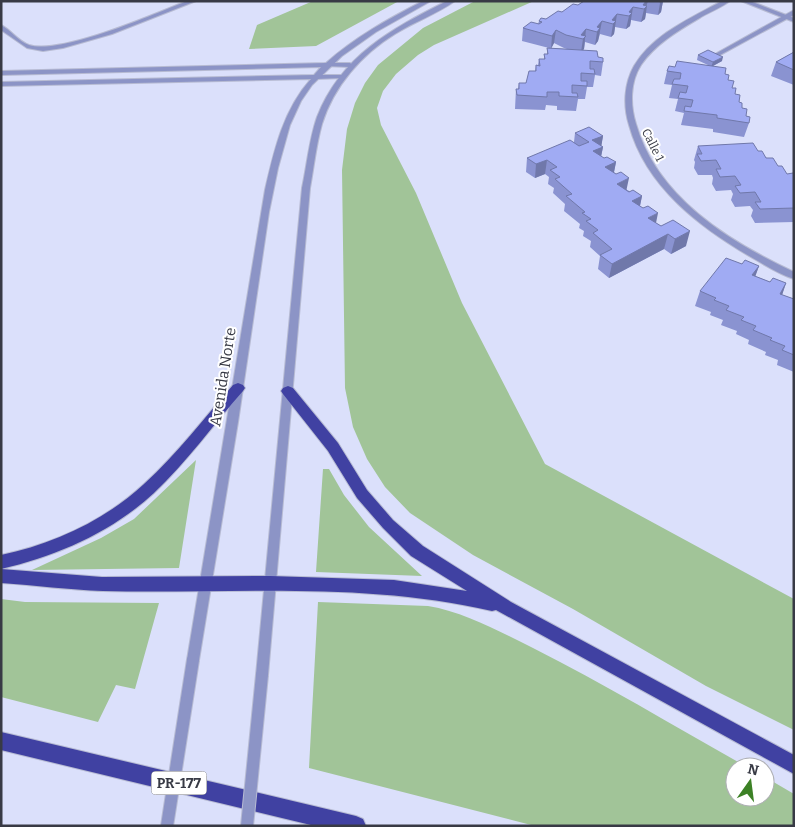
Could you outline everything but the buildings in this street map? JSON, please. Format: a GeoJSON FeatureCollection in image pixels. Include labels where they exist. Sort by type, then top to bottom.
{"type":"FeatureCollection","features":[{"type":"Feature","properties":{"kind":"highway"},"geometry":{"type":"LineString","coordinates":[[1,562],[58,546],[131,504],[163,476],[238,388]]}},
{"type":"Feature","properties":{"kind":"highway"},"geometry":{"type":"LineString","coordinates":[[288,391],[332,447],[362,494],[388,524],[417,551],[505,607],[794,765]]}},
{"type":"Feature","properties":{"kind":"highway"},"geometry":{"type":"LineString","coordinates":[[1,576],[102,584],[206,582],[394,587],[449,594],[505,607]]}},
{"type":"Feature","properties":{"kind":"highway","name":"PR-177"},"geometry":{"type":"LineString","coordinates":[[1,741],[356,826]]}},
{"type":"Feature","properties":{"kind":"street"},"geometry":{"type":"LineString","coordinates":[[1,27],[28,47],[50,50],[80,42],[193,1]]}},
{"type":"Feature","properties":{"kind":"street","name":"Avenida Norte"},"geometry":{"type":"LineString","coordinates":[[167,826],[261,234],[276,160],[288,121],[298,101],[326,65],[370,33],[428,1]]}},
{"type":"Feature","properties":{"kind":"street"},"geometry":{"type":"LineString","coordinates":[[247,826],[306,188],[320,118],[341,77],[359,56],[386,37],[452,1]]}},
{"type":"Feature","properties":{"kind":"street","name":"Calle 1"},"geometry":{"type":"LineString","coordinates":[[727,1],[670,33],[648,53],[637,67],[629,87],[628,107],[631,124],[647,162],[687,208],[744,249],[794,276]]}},
{"type":"Feature","properties":{"kind":"street"},"geometry":{"type":"LineString","coordinates":[[744,1],[794,20]]}},
{"type":"Feature","properties":{"kind":"street"},"geometry":{"type":"LineString","coordinates":[[718,54],[794,12]]}},
{"type":"Feature","properties":{"kind":"street"},"geometry":{"type":"LineString","coordinates":[[1,73],[350,65]]}},
{"type":"Feature","properties":{"kind":"street"},"geometry":{"type":"LineString","coordinates":[[1,84],[341,77]]}},
{"type":"Feature","properties":{"kind":"green space"},"geometry":{"type":"Polygon","coordinates":[[[313,1],[399,1],[316,46],[249,49],[257,25],[313,1]]]}},
{"type":"Feature","properties":{"kind":"green space"},"geometry":{"type":"Polygon","coordinates":[[[475,1],[534,1],[434,45],[418,55],[396,74],[383,91],[377,108],[381,125],[416,193],[462,303],[545,464],[794,599],[794,730],[706,686],[573,609],[473,555],[410,513],[385,487],[367,459],[353,427],[345,388],[342,170],[347,129],[355,103],[365,83],[378,65],[423,28],[475,1]]]}},
{"type":"Feature","properties":{"kind":"green space"},"geometry":{"type":"Polygon","coordinates":[[[196,460],[179,568],[32,570],[101,538],[134,519],[196,460]]]}},
{"type":"Feature","properties":{"kind":"green space"},"geometry":{"type":"Polygon","coordinates":[[[323,469],[329,469],[344,495],[369,527],[422,576],[316,572],[323,469]]]}},
{"type":"Feature","properties":{"kind":"green space"},"geometry":{"type":"Polygon","coordinates":[[[1,599],[25,602],[159,603],[135,689],[116,685],[98,722],[1,697],[1,599]]]}},
{"type":"Feature","properties":{"kind":"green space"},"geometry":{"type":"Polygon","coordinates":[[[318,602],[428,606],[469,618],[533,648],[641,706],[730,757],[725,757],[725,807],[775,807],[775,783],[794,794],[794,826],[535,826],[309,768],[318,602]]]}}]}
